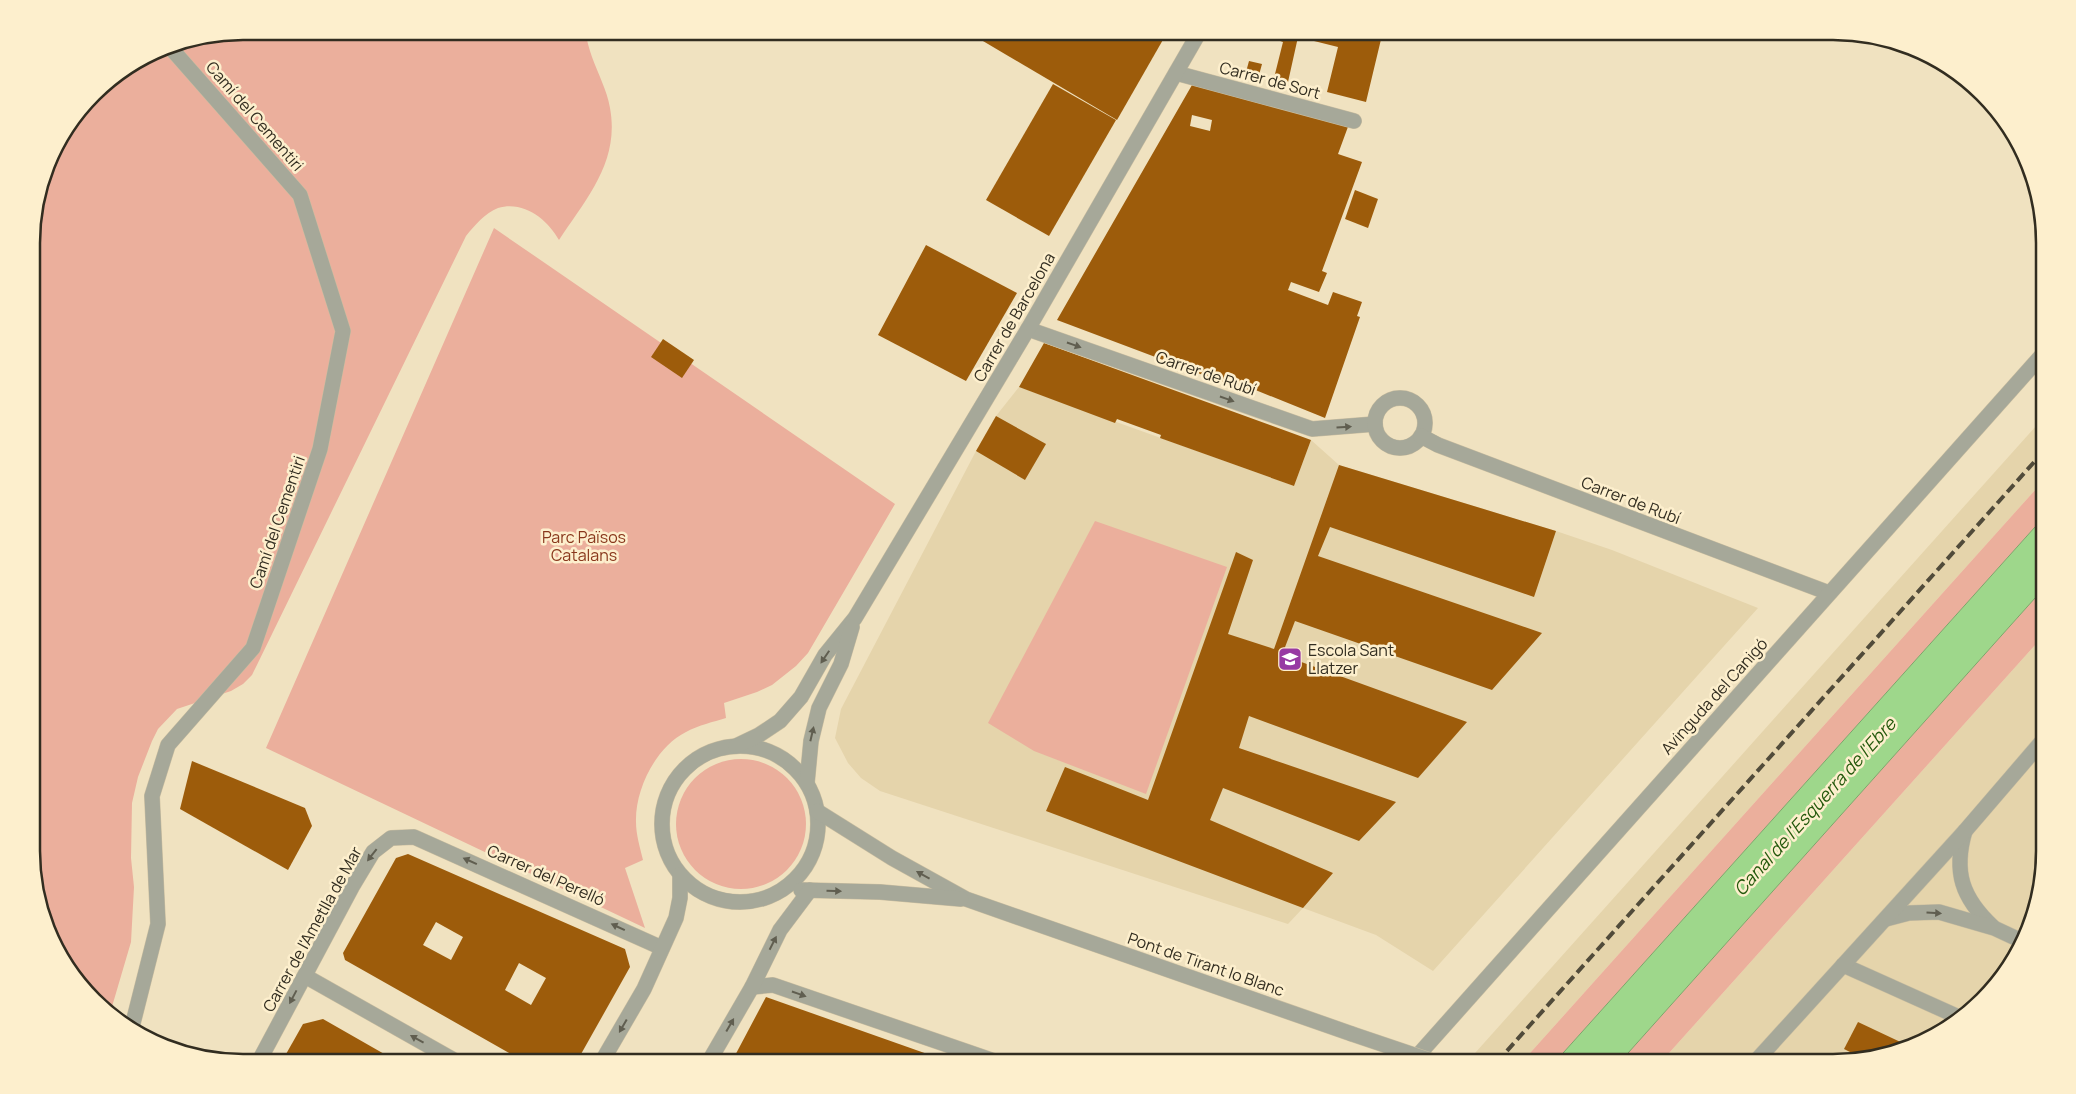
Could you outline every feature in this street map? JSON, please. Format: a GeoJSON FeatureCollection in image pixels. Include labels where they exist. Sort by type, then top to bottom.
{"type":"FeatureCollection","features":[{"type":"Feature","properties":{"kind":"street","name":"Carrer de Barcelona"},"geometry":{"type":"LineString","coordinates":[[736,746],[760,735],[780,721],[801,696],[825,655],[855,618],[1028,329],[1195,40]]}},
{"type":"Feature","properties":{"kind":"street","name":"Camí del Cementiri"},"geometry":{"type":"LineString","coordinates":[[133,1022],[158,924],[152,796],[168,745],[253,648],[320,450],[343,331],[300,195],[174,52]]}},
{"type":"Feature","properties":{"kind":"street","name":"Carrer de Sort"},"geometry":{"type":"LineString","coordinates":[[1176,74],[1354,121]]}},
{"type":"Feature","properties":{"kind":"street","name":"Carrer de Rubí"},"geometry":{"type":"LineString","coordinates":[[1028,329],[1312,429],[1375,424]]}},
{"type":"Feature","properties":{"kind":"street","name":"Avinguda del Canigó"},"geometry":{"type":"LineString","coordinates":[[1419,1054],[2036,362]]}},
{"type":"Feature","properties":{"kind":"street"},"geometry":{"type":"LineString","coordinates":[[1398,398],[1417,404],[1424,417],[1425,427],[1422,436],[1415,444],[1406,448],[1392,447],[1380,438],[1375,424],[1376,415],[1385,403],[1398,398]]}},
{"type":"Feature","properties":{"kind":"street","name":"Carrer de Rubí"},"geometry":{"type":"LineString","coordinates":[[1422,436],[1438,445],[1829,594]]}},
{"type":"Feature","properties":{"kind":"street","name":"Carrer de Barcelona"},"geometry":{"type":"LineString","coordinates":[[807,783],[811,741],[819,708],[841,664],[855,618]]}},
{"type":"Feature","properties":{"kind":"street"},"geometry":{"type":"LineString","coordinates":[[736,746],[763,749],[776,754],[788,762],[807,783],[814,796],[818,811],[818,833],[813,854],[801,874],[785,889],[758,900],[742,903],[730,902],[708,895],[680,875],[664,842],[662,817],[668,793],[681,772],[700,756],[711,751],[736,746]]}},
{"type":"Feature","properties":{"kind":"street"},"geometry":{"type":"LineString","coordinates":[[1761,1054],[1965,831],[2036,748]]}},
{"type":"Feature","properties":{"kind":"street"},"geometry":{"type":"LineString","coordinates":[[818,811],[892,858],[966,899]]}},
{"type":"Feature","properties":{"kind":"street"},"geometry":{"type":"LineString","coordinates":[[1965,831],[1961,847],[1961,880],[1967,896],[1980,914],[1994,928]]}},
{"type":"Feature","properties":{"kind":"street","name":"Carrer del Perelló"},"geometry":{"type":"LineString","coordinates":[[414,837],[662,948]]}},
{"type":"Feature","properties":{"kind":"street","name":"Carrer de l'Ametlla de Mar"},"geometry":{"type":"LineString","coordinates":[[263,1054],[352,887],[373,852],[390,838],[414,837]]}},
{"type":"Feature","properties":{"kind":"street"},"geometry":{"type":"LineString","coordinates":[[607,1054],[644,989],[676,918],[680,898],[680,875]]}},
{"type":"Feature","properties":{"kind":"street"},"geometry":{"type":"LineString","coordinates":[[785,889],[880,892],[966,899]]}},
{"type":"Feature","properties":{"kind":"street"},"geometry":{"type":"LineString","coordinates":[[713,1054],[752,987],[780,930],[810,890]]}},
{"type":"Feature","properties":{"kind":"street","name":"Pont de Tirant lo Blanc"},"geometry":{"type":"LineString","coordinates":[[966,899],[1411,1054]]}},
{"type":"Feature","properties":{"kind":"street"},"geometry":{"type":"LineString","coordinates":[[1886,918],[1909,913],[1939,912],[1994,928],[2016,938]]}},
{"type":"Feature","properties":{"kind":"street"},"geometry":{"type":"LineString","coordinates":[[1843,965],[1953,1015]]}},
{"type":"Feature","properties":{"kind":"street"},"geometry":{"type":"LineString","coordinates":[[305,976],[443,1054]]}},
{"type":"Feature","properties":{"kind":"street"},"geometry":{"type":"LineString","coordinates":[[752,987],[773,985],[976,1054]]}},
{"type":"Feature","properties":{"kind":"shaded area","name":"Escola Sant Llatzer"},"geometry":{"type":"Polygon","coordinates":[[[1019,387],[1294,486],[1311,440],[1339,465],[1612,550],[1758,608],[1433,971],[1376,935],[1303,908],[1288,924],[880,791],[861,778],[848,763],[835,738],[841,709],[976,451],[996,416],[1019,387]]]}},
{"type":"Feature","properties":{"kind":"shaded area"},"geometry":{"type":"Polygon","coordinates":[[[2036,426],[2036,489],[1529,1054],[1474,1054],[2036,426]]]}},
{"type":"Feature","properties":{"kind":"shaded area"},"geometry":{"type":"Polygon","coordinates":[[[2036,644],[2036,864],[2034,878],[2029,904],[2021,929],[2009,953],[1986,985],[1967,1004],[1935,1027],[1911,1039],[1873,1050],[1846,1054],[1668,1054],[2036,644]]]}},
{"type":"Feature","properties":{"kind":"green space"},"geometry":{"type":"Polygon","coordinates":[[[230,40],[587,40],[609,101],[612,127],[610,146],[598,179],[559,240],[542,219],[526,209],[508,206],[498,208],[489,213],[466,236],[252,675],[243,684],[231,691],[177,709],[158,729],[138,777],[132,803],[131,858],[134,887],[131,942],[112,1006],[90,985],[67,953],[55,929],[47,904],[40,864],[40,230],[47,190],[55,165],[67,141],[99,99],[130,74],[165,55],[203,44],[230,40]]]}},
{"type":"Feature","properties":{"kind":"green space","name":"Parc Països Catalans"},"geometry":{"type":"Polygon","coordinates":[[[494,228],[895,504],[808,653],[796,666],[772,685],[724,703],[726,718],[696,727],[675,739],[665,748],[649,770],[639,796],[636,822],[643,860],[625,868],[645,928],[266,748],[494,228]]]}},
{"type":"Feature","properties":{"kind":"green space"},"geometry":{"type":"Polygon","coordinates":[[[2036,489],[2036,526],[1562,1054],[1529,1054],[2036,489]]]}},
{"type":"Feature","properties":{"kind":"green space"},"geometry":{"type":"Polygon","coordinates":[[[1095,521],[1227,567],[1146,794],[1034,751],[988,723],[1095,521]]]}},
{"type":"Feature","properties":{"kind":"green space"},"geometry":{"type":"Polygon","coordinates":[[[2036,597],[2036,644],[1668,1054],[1627,1054],[2036,597]]]}},
{"type":"Feature","properties":{"kind":"green space"},"geometry":{"type":"Polygon","coordinates":[[[741,759],[754,760],[766,764],[787,778],[801,799],[805,811],[805,837],[801,849],[787,870],[766,884],[754,888],[741,889],[728,888],[716,884],[695,870],[681,849],[677,837],[676,824],[677,811],[681,799],[695,778],[716,764],[728,760],[741,759]]]}},
{"type":"Feature","properties":{"kind":"water","name":"Canal de l'Esquerra de l'Ebre"},"geometry":{"type":"Polygon","coordinates":[[[2036,526],[2036,597],[1627,1054],[1562,1054],[2036,526]]]}},
{"type":"Feature","properties":{"kind":"building"},"geometry":{"type":"Polygon","coordinates":[[[981,40],[1163,40],[1117,120],[981,40]]]}},
{"type":"Feature","properties":{"kind":"building"},"geometry":{"type":"Polygon","coordinates":[[[1277,40],[1297,40],[1288,82],[1274,78],[1283,42],[1277,40]]]}},
{"type":"Feature","properties":{"kind":"building"},"geometry":{"type":"Polygon","coordinates":[[[1310,40],[1381,40],[1366,102],[1327,92],[1338,47],[1310,40]]]}},
{"type":"Feature","properties":{"kind":"building"},"geometry":{"type":"Polygon","coordinates":[[[1249,61],[1262,64],[1259,75],[1246,72],[1249,61]]]}},
{"type":"Feature","properties":{"kind":"building"},"geometry":{"type":"Polygon","coordinates":[[[1053,84],[1116,120],[1049,236],[986,200],[1053,84]]]}},
{"type":"Feature","properties":{"kind":"building"},"geometry":{"type":"Polygon","coordinates":[[[1192,85],[1349,124],[1338,154],[1362,162],[1322,271],[1327,273],[1319,292],[1291,282],[1288,290],[1328,305],[1333,292],[1362,302],[1357,316],[1360,317],[1325,418],[1253,389],[1251,393],[1057,320],[1192,85]],[[1192,115],[1190,126],[1210,131],[1212,120],[1192,115]]]}},
{"type":"Feature","properties":{"kind":"building"},"geometry":{"type":"Polygon","coordinates":[[[1355,190],[1378,199],[1368,228],[1345,219],[1355,190]]]}},
{"type":"Feature","properties":{"kind":"building"},"geometry":{"type":"Polygon","coordinates":[[[926,245],[1017,293],[966,381],[878,335],[926,245]]]}},
{"type":"Feature","properties":{"kind":"building"},"geometry":{"type":"Polygon","coordinates":[[[663,339],[694,360],[682,378],[651,357],[663,339]]]}},
{"type":"Feature","properties":{"kind":"building"},"geometry":{"type":"Polygon","coordinates":[[[1044,343],[1311,440],[1294,486],[1160,438],[1161,435],[1117,419],[1115,423],[1019,387],[1044,343]]]}},
{"type":"Feature","properties":{"kind":"building"},"geometry":{"type":"Polygon","coordinates":[[[996,416],[1046,444],[1025,480],[976,451],[996,416]]]}},
{"type":"Feature","properties":{"kind":"building"},"geometry":{"type":"Polygon","coordinates":[[[1339,465],[1556,531],[1534,597],[1330,527],[1318,556],[1542,633],[1492,690],[1295,621],[1282,655],[1467,722],[1418,778],[1249,716],[1239,748],[1396,802],[1359,841],[1223,788],[1210,820],[1333,873],[1303,908],[1046,811],[1065,767],[1148,800],[1236,552],[1253,560],[1228,634],[1274,649],[1339,465]]]}},
{"type":"Feature","properties":{"kind":"building"},"geometry":{"type":"Polygon","coordinates":[[[192,761],[305,808],[312,826],[288,870],[180,809],[192,761]]]}},
{"type":"Feature","properties":{"kind":"building"},"geometry":{"type":"Polygon","coordinates":[[[408,854],[625,949],[630,967],[581,1054],[511,1054],[345,960],[343,953],[396,858],[408,854]],[[436,922],[423,945],[451,960],[463,937],[436,922]],[[519,963],[505,990],[531,1005],[546,978],[519,963]]]}},
{"type":"Feature","properties":{"kind":"building"},"geometry":{"type":"Polygon","coordinates":[[[766,997],[927,1054],[736,1054],[766,997]]]}},
{"type":"Feature","properties":{"kind":"building"},"geometry":{"type":"Polygon","coordinates":[[[323,1019],[384,1054],[286,1054],[303,1024],[323,1019]]]}},
{"type":"Feature","properties":{"kind":"building"},"geometry":{"type":"Polygon","coordinates":[[[1858,1022],[1901,1042],[1873,1050],[1852,1053],[1844,1049],[1858,1022]]]}},
{"type":"Feature","properties":{"kind":"railway"},"geometry":{"type":"LineString","coordinates":[[1504,1054],[2036,460]]}},
{"type":"Feature","properties":{"kind":"place","name":"Escola Sant Llatzer"},"geometry":{"type":"Point","coordinates":[1290,659]}}]}
